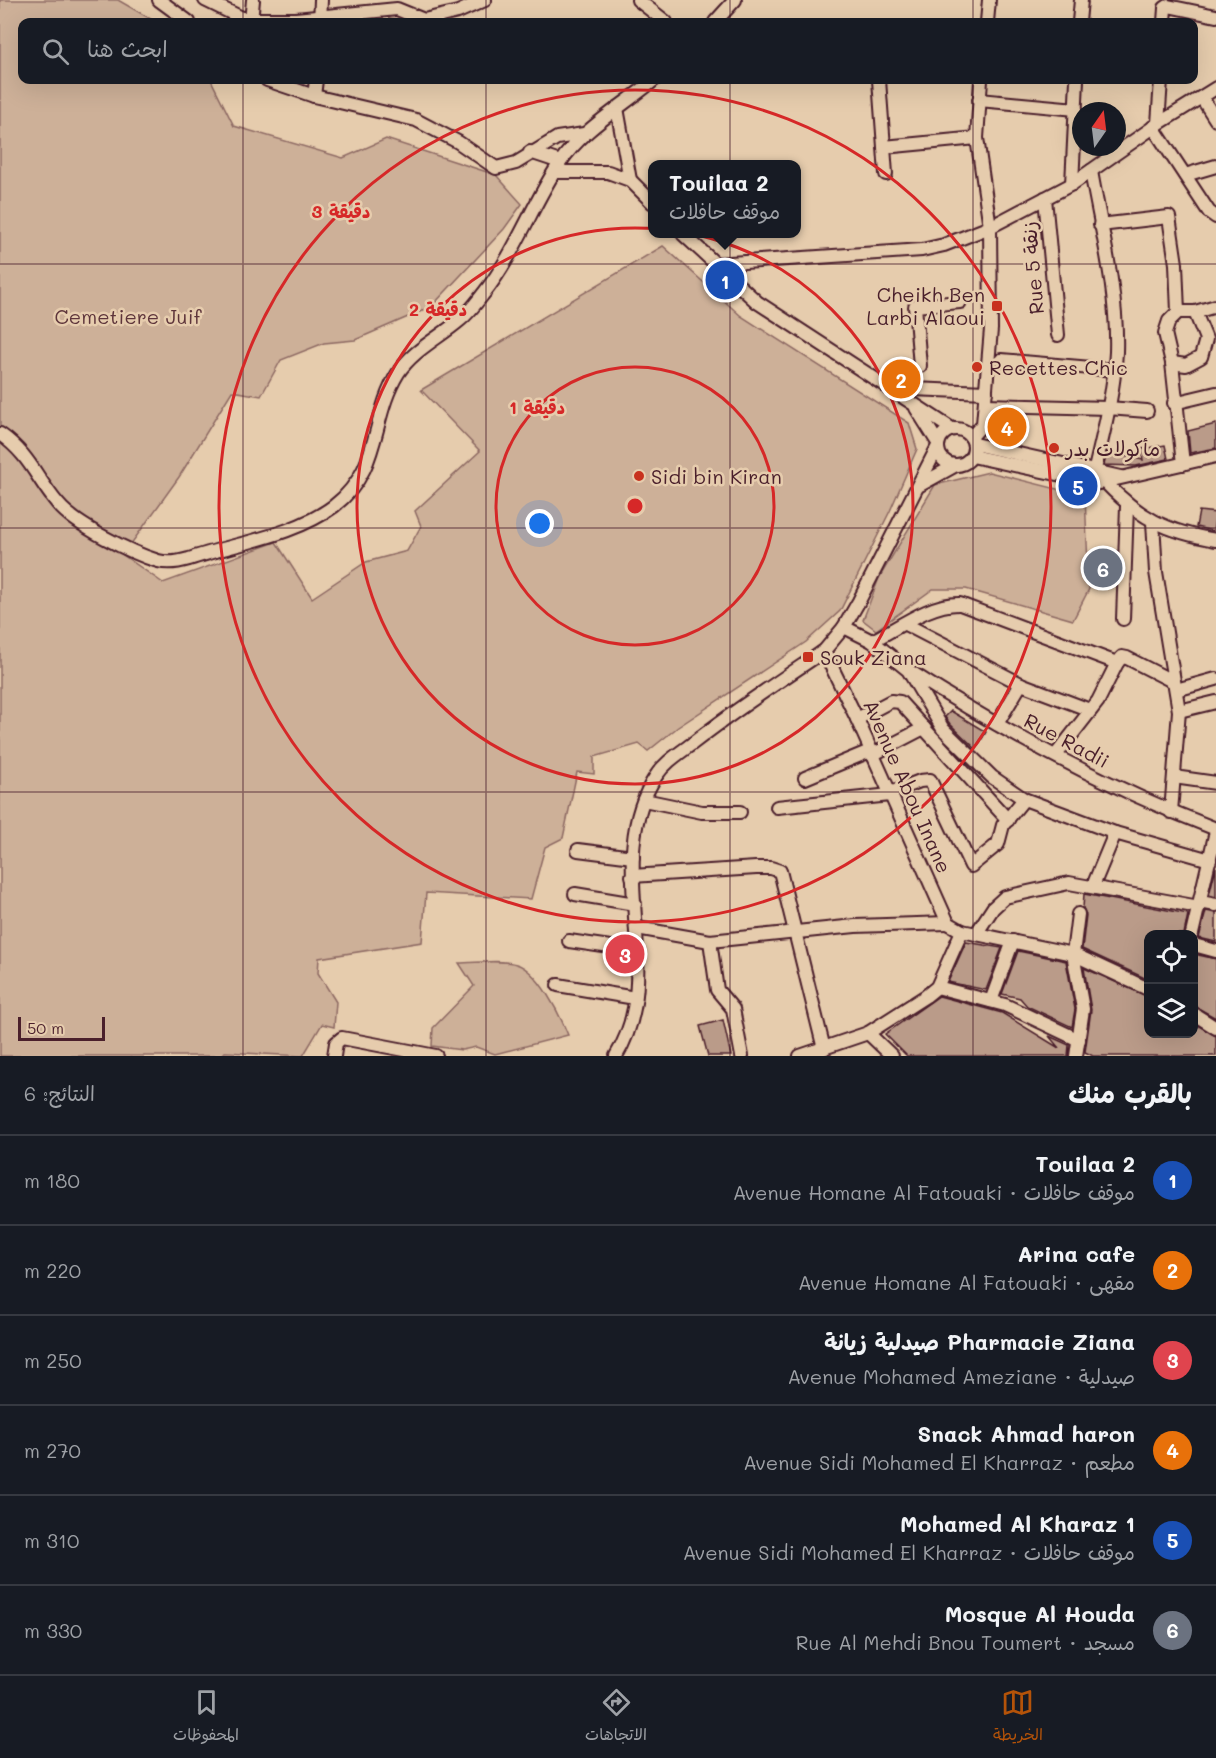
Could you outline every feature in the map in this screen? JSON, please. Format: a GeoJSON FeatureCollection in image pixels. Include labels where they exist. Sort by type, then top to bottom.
{"type":"FeatureCollection","features":[{"type":"Feature","properties":{"kind":"street"},"geometry":{"type":"LineString","coordinates":[[159,0],[184,18]]}},
{"type":"Feature","properties":{"kind":"street"},"geometry":{"type":"LineString","coordinates":[[205,0],[244,18]]}},
{"type":"Feature","properties":{"kind":"street"},"geometry":{"type":"LineString","coordinates":[[250,18],[253,0]]}},
{"type":"Feature","properties":{"kind":"street"},"geometry":{"type":"LineString","coordinates":[[320,18],[321,0]]}},
{"type":"Feature","properties":{"kind":"street"},"geometry":{"type":"LineString","coordinates":[[432,18],[458,12],[485,0]]}},
{"type":"Feature","properties":{"kind":"street"},"geometry":{"type":"LineString","coordinates":[[638,0],[661,18]]}},
{"type":"Feature","properties":{"kind":"street"},"geometry":{"type":"LineString","coordinates":[[719,18],[735,0]]}},
{"type":"Feature","properties":{"kind":"street"},"geometry":{"type":"LineString","coordinates":[[987,18],[989,0]]}},
{"type":"Feature","properties":{"kind":"street"},"geometry":{"type":"LineString","coordinates":[[1079,18],[1081,0]]}},
{"type":"Feature","properties":{"kind":"street"},"geometry":{"type":"LineString","coordinates":[[1165,18],[1167,6],[1192,8],[1216,16]]}},
{"type":"Feature","properties":{"kind":"street"},"geometry":{"type":"LineString","coordinates":[[334,18],[398,9],[419,18]]}},
{"type":"Feature","properties":{"kind":"street"},"geometry":{"type":"LineString","coordinates":[[279,84],[314,96],[416,120],[458,142],[495,168],[516,162],[556,138],[584,134]]}},
{"type":"Feature","properties":{"kind":"street"},"geometry":{"type":"LineString","coordinates":[[314,96],[316,84]]}},
{"type":"Feature","properties":{"kind":"street"},"geometry":{"type":"LineString","coordinates":[[0,434],[25,454],[53,498],[68,515],[88,528],[159,561],[174,563],[189,559],[312,519],[334,506],[358,482],[372,452],[385,404],[398,374],[413,355],[462,319],[485,292],[557,167],[584,134],[645,84]]}},
{"type":"Feature","properties":{"kind":"street"},"geometry":{"type":"LineString","coordinates":[[879,84],[886,174]]}},
{"type":"Feature","properties":{"kind":"street"},"geometry":{"type":"LineString","coordinates":[[920,485],[956,465],[963,464],[982,426],[991,329],[990,227],[976,138],[981,84]]}},
{"type":"Feature","properties":{"kind":"street"},"geometry":{"type":"LineString","coordinates":[[1076,102],[1077,84]]}},
{"type":"Feature","properties":{"kind":"street"},"geometry":{"type":"LineString","coordinates":[[1161,84],[1156,126],[1185,175],[1211,214],[1216,217]]}},
{"type":"Feature","properties":{"kind":"street"},"geometry":{"type":"LineString","coordinates":[[715,264],[931,249],[990,227],[1072,184],[1216,88]]}},
{"type":"Feature","properties":{"kind":"street"},"geometry":{"type":"LineString","coordinates":[[1202,98],[1216,120]]}},
{"type":"Feature","properties":{"kind":"street"},"geometry":{"type":"LineString","coordinates":[[979,100],[1072,109]]}},
{"type":"Feature","properties":{"kind":"street"},"geometry":{"type":"LineString","coordinates":[[617,108],[630,180]]}},
{"type":"Feature","properties":{"kind":"street"},"geometry":{"type":"LineString","coordinates":[[884,147],[976,138]]}},
{"type":"Feature","properties":{"kind":"street"},"geometry":{"type":"LineString","coordinates":[[530,152],[557,167],[608,172],[630,180],[648,198]]}},
{"type":"Feature","properties":{"kind":"street"},"geometry":{"type":"LineString","coordinates":[[1072,184],[1073,156]]}},
{"type":"Feature","properties":{"kind":"street"},"geometry":{"type":"LineString","coordinates":[[1185,175],[1216,166]]}},
{"type":"Feature","properties":{"kind":"street"},"geometry":{"type":"LineString","coordinates":[[1091,171],[1116,335],[1102,474],[1127,506],[1153,522],[1187,534],[1216,540]]}},
{"type":"Feature","properties":{"kind":"street","name":"Rue 5 زنقة"},"geometry":{"type":"LineString","coordinates":[[1046,198],[1058,335]]}},
{"type":"Feature","properties":{"kind":"street"},"geometry":{"type":"LineString","coordinates":[[1100,225],[1169,217],[1174,244],[1178,312]]}},
{"type":"Feature","properties":{"kind":"street"},"geometry":{"type":"LineString","coordinates":[[687,238],[757,302],[952,429],[963,430],[972,446],[1082,481],[1102,474],[1122,477],[1216,456]]}},
{"type":"Feature","properties":{"kind":"street"},"geometry":{"type":"LineString","coordinates":[[920,366],[915,306],[960,302]]}},
{"type":"Feature","properties":{"kind":"street"},"geometry":{"type":"LineString","coordinates":[[1183,464],[1174,404],[1172,363],[1165,333],[1169,321],[1178,312],[1195,312],[1216,306]]}},
{"type":"Feature","properties":{"kind":"street"},"geometry":{"type":"LineString","coordinates":[[1172,363],[1186,365],[1201,357],[1211,338],[1195,312]]}},
{"type":"Feature","properties":{"kind":"street"},"geometry":{"type":"LineString","coordinates":[[1001,360],[1114,370]]}},
{"type":"Feature","properties":{"kind":"street"},"geometry":{"type":"LineString","coordinates":[[887,388],[986,392]]}},
{"type":"Feature","properties":{"kind":"street"},"geometry":{"type":"LineString","coordinates":[[1174,404],[1216,393]]}},
{"type":"Feature","properties":{"kind":"street"},"geometry":{"type":"LineString","coordinates":[[914,404],[944,461],[956,465]]}},
{"type":"Feature","properties":{"kind":"street"},"geometry":{"type":"LineString","coordinates":[[985,405],[1147,411]]}},
{"type":"Feature","properties":{"kind":"street"},"geometry":{"type":"LineString","coordinates":[[616,1056],[627,1035],[635,998],[638,951],[632,876],[633,857],[644,800],[657,774],[668,761],[724,718],[824,651],[844,627],[920,485],[937,446],[945,432],[952,429]]}},
{"type":"Feature","properties":{"kind":"street"},"geometry":{"type":"LineString","coordinates":[[1123,620],[1127,506]]}},
{"type":"Feature","properties":{"kind":"street"},"geometry":{"type":"LineString","coordinates":[[1153,522],[1156,572],[1179,711],[1171,812]]}},
{"type":"Feature","properties":{"kind":"street"},"geometry":{"type":"LineString","coordinates":[[872,641],[945,605],[960,604],[1117,663]]}},
{"type":"Feature","properties":{"kind":"street"},"geometry":{"type":"LineString","coordinates":[[905,624],[1022,684],[1090,710]]}},
{"type":"Feature","properties":{"kind":"street"},"geometry":{"type":"LineString","coordinates":[[844,627],[872,641],[908,670],[943,729],[992,777],[1024,799],[1115,834],[1210,860]]}},
{"type":"Feature","properties":{"kind":"street","name":"Avenue Abou Inane"},"geometry":{"type":"LineString","coordinates":[[824,651],[871,753],[894,793],[948,923]]}},
{"type":"Feature","properties":{"kind":"street"},"geometry":{"type":"LineString","coordinates":[[1056,755],[1104,692],[1122,657],[1174,685],[1216,679]]}},
{"type":"Feature","properties":{"kind":"street","name":"Rue Radii"},"geometry":{"type":"LineString","coordinates":[[908,670],[997,724],[1104,782],[1216,830]]}},
{"type":"Feature","properties":{"kind":"street"},"geometry":{"type":"LineString","coordinates":[[997,724],[1022,684]]}},
{"type":"Feature","properties":{"kind":"street"},"geometry":{"type":"LineString","coordinates":[[857,719],[894,700],[900,702],[1008,820]]}},
{"type":"Feature","properties":{"kind":"street"},"geometry":{"type":"LineString","coordinates":[[1179,711],[1216,702]]}},
{"type":"Feature","properties":{"kind":"street"},"geometry":{"type":"LineString","coordinates":[[805,778],[871,753],[924,728]]}},
{"type":"Feature","properties":{"kind":"street"},"geometry":{"type":"LineString","coordinates":[[1174,777],[1216,783]]}},
{"type":"Feature","properties":{"kind":"street"},"geometry":{"type":"LineString","coordinates":[[777,807],[894,793],[920,781],[930,780],[971,866],[998,844],[1008,820],[1024,799]]}},
{"type":"Feature","properties":{"kind":"street"},"geometry":{"type":"LineString","coordinates":[[644,800],[702,813],[740,812]]}},
{"type":"Feature","properties":{"kind":"street"},"geometry":{"type":"LineString","coordinates":[[1193,930],[1216,830]]}},
{"type":"Feature","properties":{"kind":"street"},"geometry":{"type":"LineString","coordinates":[[1094,886],[1115,834]]}},
{"type":"Feature","properties":{"kind":"street"},"geometry":{"type":"LineString","coordinates":[[578,850],[633,857]]}},
{"type":"Feature","properties":{"kind":"street"},"geometry":{"type":"LineString","coordinates":[[632,876],[745,868],[777,869],[783,878],[825,1049]]}},
{"type":"Feature","properties":{"kind":"street"},"geometry":{"type":"LineString","coordinates":[[976,934],[989,913],[1005,897],[1069,883],[1216,905]]}},
{"type":"Feature","properties":{"kind":"street"},"geometry":{"type":"LineString","coordinates":[[575,894],[635,904]]}},
{"type":"Feature","properties":{"kind":"street"},"geometry":{"type":"LineString","coordinates":[[1076,1056],[1083,1009],[1073,954],[1078,914]]}},
{"type":"Feature","properties":{"kind":"street"},"geometry":{"type":"LineString","coordinates":[[637,928],[710,941],[855,926],[948,923],[962,931],[1073,954],[1144,986]]}},
{"type":"Feature","properties":{"kind":"street"},"geometry":{"type":"LineString","coordinates":[[800,1056],[868,1033],[937,987],[962,931]]}},
{"type":"Feature","properties":{"kind":"street"},"geometry":{"type":"LineString","coordinates":[[569,941],[638,951]]}},
{"type":"Feature","properties":{"kind":"street"},"geometry":{"type":"LineString","coordinates":[[710,941],[717,990],[733,1009],[742,1056]]}},
{"type":"Feature","properties":{"kind":"street"},"geometry":{"type":"LineString","coordinates":[[991,1001],[1013,941]]}},
{"type":"Feature","properties":{"kind":"street"},"geometry":{"type":"LineString","coordinates":[[1198,946],[1216,951]]}},
{"type":"Feature","properties":{"kind":"street"},"geometry":{"type":"LineString","coordinates":[[558,985],[635,998]]}},
{"type":"Feature","properties":{"kind":"street"},"geometry":{"type":"LineString","coordinates":[[937,987],[1012,1008],[1079,1040]]}},
{"type":"Feature","properties":{"kind":"street"},"geometry":{"type":"LineString","coordinates":[[1198,1017],[1216,1028]]}},
{"type":"Feature","properties":{"kind":"street"},"geometry":{"type":"LineString","coordinates":[[868,1033],[888,1055]]}},
{"type":"Feature","properties":{"kind":"street"},"geometry":{"type":"LineString","coordinates":[[334,1056],[337,1041],[342,1038],[436,1056]]}},
{"type":"Feature","properties":{"kind":"green space","name":"Cemetiere Juif"},"geometry":{"type":"Polygon","coordinates":[[[0,0],[118,0],[149,18],[18,18],[18,84],[213,84],[234,126],[343,158],[386,139],[496,175],[522,204],[504,229],[431,307],[355,340],[324,343],[281,360],[261,396],[232,391],[179,477],[123,555],[163,583],[276,542],[312,598],[366,562],[407,551],[421,526],[415,511],[480,451],[421,390],[663,246],[741,316],[909,423],[917,449],[890,511],[840,611],[806,642],[678,727],[648,751],[639,744],[594,757],[594,774],[577,772],[563,838],[545,847],[531,899],[426,893],[422,942],[319,958],[318,973],[336,1002],[334,1027],[322,1024],[303,1056],[225,1052],[221,1056],[0,1056],[0,0]]]}},
{"type":"Feature","properties":{"kind":"green space"},"geometry":{"type":"Polygon","coordinates":[[[989,472],[1085,496],[1089,589],[1073,620],[966,589],[933,589],[876,630],[863,620],[879,578],[935,485],[989,472]]]}},
{"type":"Feature","properties":{"kind":"green space"},"geometry":{"type":"Polygon","coordinates":[[[502,962],[524,968],[547,994],[568,1035],[495,1054],[476,1047],[462,1050],[432,1046],[433,1028],[474,986],[459,963],[502,962]]]}},
{"type":"Feature","properties":{"kind":"building"},"geometry":{"type":"Polygon","coordinates":[[[1216,424],[1216,448],[1190,453],[1188,431],[1216,424]]]}},
{"type":"Feature","properties":{"kind":"building"},"geometry":{"type":"Polygon","coordinates":[[[1165,445],[1168,459],[1136,466],[1104,465],[1107,452],[1143,460],[1141,449],[1165,445]]]}},
{"type":"Feature","properties":{"kind":"building"},"geometry":{"type":"Polygon","coordinates":[[[1199,511],[1216,513],[1213,531],[1196,527],[1199,511]]]}},
{"type":"Feature","properties":{"kind":"building"},"geometry":{"type":"Polygon","coordinates":[[[951,711],[986,732],[976,749],[945,717],[951,711]]]}},
{"type":"Feature","properties":{"kind":"building"},"geometry":{"type":"Polygon","coordinates":[[[1216,867],[1216,897],[1209,895],[1216,867]]]}},
{"type":"Feature","properties":{"kind":"building"},"geometry":{"type":"Polygon","coordinates":[[[1084,894],[1188,914],[1185,930],[1144,930],[1144,978],[1082,949],[1086,915],[1083,908],[1084,894]]]}},
{"type":"Feature","properties":{"kind":"building"},"geometry":{"type":"Polygon","coordinates":[[[1206,911],[1216,913],[1216,942],[1199,938],[1206,911]]]}},
{"type":"Feature","properties":{"kind":"building"},"geometry":{"type":"Polygon","coordinates":[[[966,942],[1002,948],[986,990],[948,982],[966,942]]]}},
{"type":"Feature","properties":{"kind":"building"},"geometry":{"type":"Polygon","coordinates":[[[1018,951],[1066,961],[1075,1009],[1072,1027],[1027,1006],[1020,998],[1002,994],[1018,951]]]}},
{"type":"Feature","properties":{"kind":"building"},"geometry":{"type":"Polygon","coordinates":[[[1198,955],[1216,959],[1216,1018],[1198,1008],[1198,955]]]}},
{"type":"Feature","properties":{"kind":"building"},"geometry":{"type":"Polygon","coordinates":[[[1084,968],[1144,995],[1144,1038],[1198,1038],[1198,1025],[1216,1036],[1216,1056],[1093,1056],[1085,1052],[1091,1010],[1084,968]]]}},
{"type":"Feature","properties":{"kind":"building"},"geometry":{"type":"Polygon","coordinates":[[[939,996],[1002,1013],[1059,1048],[1049,1036],[1069,1045],[1068,1056],[907,1056],[885,1034],[939,996]]]}},
{"type":"Feature","properties":{"kind":"building"},"geometry":{"type":"Polygon","coordinates":[[[723,1020],[731,1056],[708,1056],[700,1026],[723,1020]]]}},
{"type":"Feature","properties":{"kind":"place","name":"Touilaa 2"},"geometry":{"type":"Point","coordinates":[725,280]}},
{"type":"Feature","properties":{"kind":"place","name":"Cheikh Ben Larbi Alaoui"},"geometry":{"type":"Point","coordinates":[997,306]}},
{"type":"Feature","properties":{"kind":"place","name":"Recettes Chic"},"geometry":{"type":"Point","coordinates":[977,367]}},
{"type":"Feature","properties":{"kind":"place","name":"Arina cafe"},"geometry":{"type":"Point","coordinates":[901,379]}},
{"type":"Feature","properties":{"kind":"place","name":"Snack Ahmad haron"},"geometry":{"type":"Point","coordinates":[1007,427]}},
{"type":"Feature","properties":{"kind":"place","name":"مأكولات بدر"},"geometry":{"type":"Point","coordinates":[1054,448]}},
{"type":"Feature","properties":{"kind":"place","name":"Sidi bin Kiran"},"geometry":{"type":"Point","coordinates":[639,476]}},
{"type":"Feature","properties":{"kind":"place","name":"Mohamed Al Kharaz 1"},"geometry":{"type":"Point","coordinates":[1078,486]}},
{"type":"Feature","properties":{"kind":"place","name":"Mosque Al Houda"},"geometry":{"type":"Point","coordinates":[1103,568]}},
{"type":"Feature","properties":{"kind":"place","name":"Souk Ziana"},"geometry":{"type":"Point","coordinates":[808,657]}},
{"type":"Feature","properties":{"kind":"place","name":"Pharmacie Ziana صيدلية زيانة"},"geometry":{"type":"Point","coordinates":[625,954]}}]}
